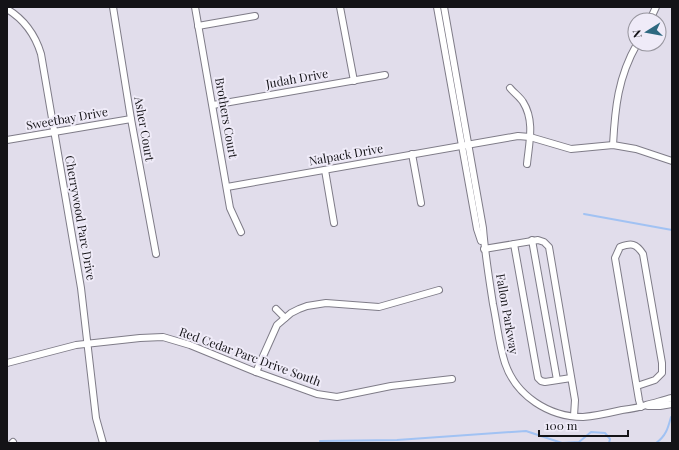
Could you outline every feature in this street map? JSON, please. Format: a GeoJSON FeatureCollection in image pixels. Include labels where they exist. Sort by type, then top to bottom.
{"type":"FeatureCollection","features":[{"type":"Feature","properties":{"kind":"street","name":"Asher Court"},"geometry":{"type":"LineString","coordinates":[[112,7],[156,254]]}},
{"type":"Feature","properties":{"kind":"street","name":"Brothers Court"},"geometry":{"type":"LineString","coordinates":[[195,7],[230,208],[241,232]]}},
{"type":"Feature","properties":{"kind":"street"},"geometry":{"type":"LineString","coordinates":[[340,7],[354,81]]}},
{"type":"Feature","properties":{"kind":"street","name":"Fallon Parkway"},"geometry":{"type":"LineString","coordinates":[[437,7],[465,145]]}},
{"type":"Feature","properties":{"kind":"street","name":"Fallon Parkway"},"geometry":{"type":"LineString","coordinates":[[444,7],[477,230],[484,249],[505,364],[512,377],[523,392],[546,409],[560,414],[574,416],[591,416],[643,406],[659,400],[672,398]]}},
{"type":"Feature","properties":{"kind":"street","name":"Cherrywood Parc Drive"},"geometry":{"type":"LineString","coordinates":[[7,9],[26,24],[34,36],[38,46],[81,288],[96,418],[104,443]]}},
{"type":"Feature","properties":{"kind":"street"},"geometry":{"type":"LineString","coordinates":[[198,26],[255,16]]}},
{"type":"Feature","properties":{"kind":"street"},"geometry":{"type":"LineString","coordinates":[[613,145],[615,108],[621,80],[632,52]]}},
{"type":"Feature","properties":{"kind":"street","name":"Judah Drive"},"geometry":{"type":"LineString","coordinates":[[213,105],[385,75]]}},
{"type":"Feature","properties":{"kind":"street"},"geometry":{"type":"LineString","coordinates":[[510,88],[523,101],[531,126],[527,164]]}},
{"type":"Feature","properties":{"kind":"street","name":"Sweetbay Drive"},"geometry":{"type":"LineString","coordinates":[[7,140],[131,119]]}},
{"type":"Feature","properties":{"kind":"street","name":"Nalpack Drive"},"geometry":{"type":"LineString","coordinates":[[227,187],[518,136],[530,137],[571,149],[613,145],[636,149],[672,161]]}},
{"type":"Feature","properties":{"kind":"street"},"geometry":{"type":"LineString","coordinates":[[412,154],[421,204]]}},
{"type":"Feature","properties":{"kind":"street"},"geometry":{"type":"LineString","coordinates":[[325,170],[334,223]]}},
{"type":"Feature","properties":{"kind":"street"},"geometry":{"type":"LineString","coordinates":[[484,249],[532,240],[544,242],[548,247],[575,400],[574,416]]}},
{"type":"Feature","properties":{"kind":"street"},"geometry":{"type":"LineString","coordinates":[[532,240],[557,380]]}},
{"type":"Feature","properties":{"kind":"street"},"geometry":{"type":"LineString","coordinates":[[514,244],[538,378],[545,382],[571,378]]}},
{"type":"Feature","properties":{"kind":"street"},"geometry":{"type":"LineString","coordinates":[[637,386],[655,380],[662,373],[662,363],[642,254],[638,247],[633,244],[620,247],[615,258],[637,386],[643,406]]}},
{"type":"Feature","properties":{"kind":"street"},"geometry":{"type":"LineString","coordinates":[[256,372],[277,325],[291,313],[307,306],[326,303],[379,307],[439,290]]}},
{"type":"Feature","properties":{"kind":"street"},"geometry":{"type":"LineString","coordinates":[[276,309],[285,318]]}},
{"type":"Feature","properties":{"kind":"street","name":"Red Cedar Parc Drive South"},"geometry":{"type":"LineString","coordinates":[[7,363],[76,345],[163,337],[190,345],[256,372],[317,394],[337,397],[391,386],[452,379]]}},
{"type":"Feature","properties":{"kind":"street","name":"Fallon Parkway"},"geometry":{"type":"LineString","coordinates":[[643,406],[672,404]]}},
{"type":"Feature","properties":{"kind":"waterway"},"geometry":{"type":"LineString","coordinates":[[584,214],[672,230]]}},
{"type":"Feature","properties":{"kind":"waterway"},"geometry":{"type":"LineString","coordinates":[[656,443],[664,435],[671,417]]}},
{"type":"Feature","properties":{"kind":"waterway"},"geometry":{"type":"LineString","coordinates":[[320,441],[397,440],[526,431],[562,443],[579,442],[591,432],[605,433],[610,439],[609,443]]}}]}
